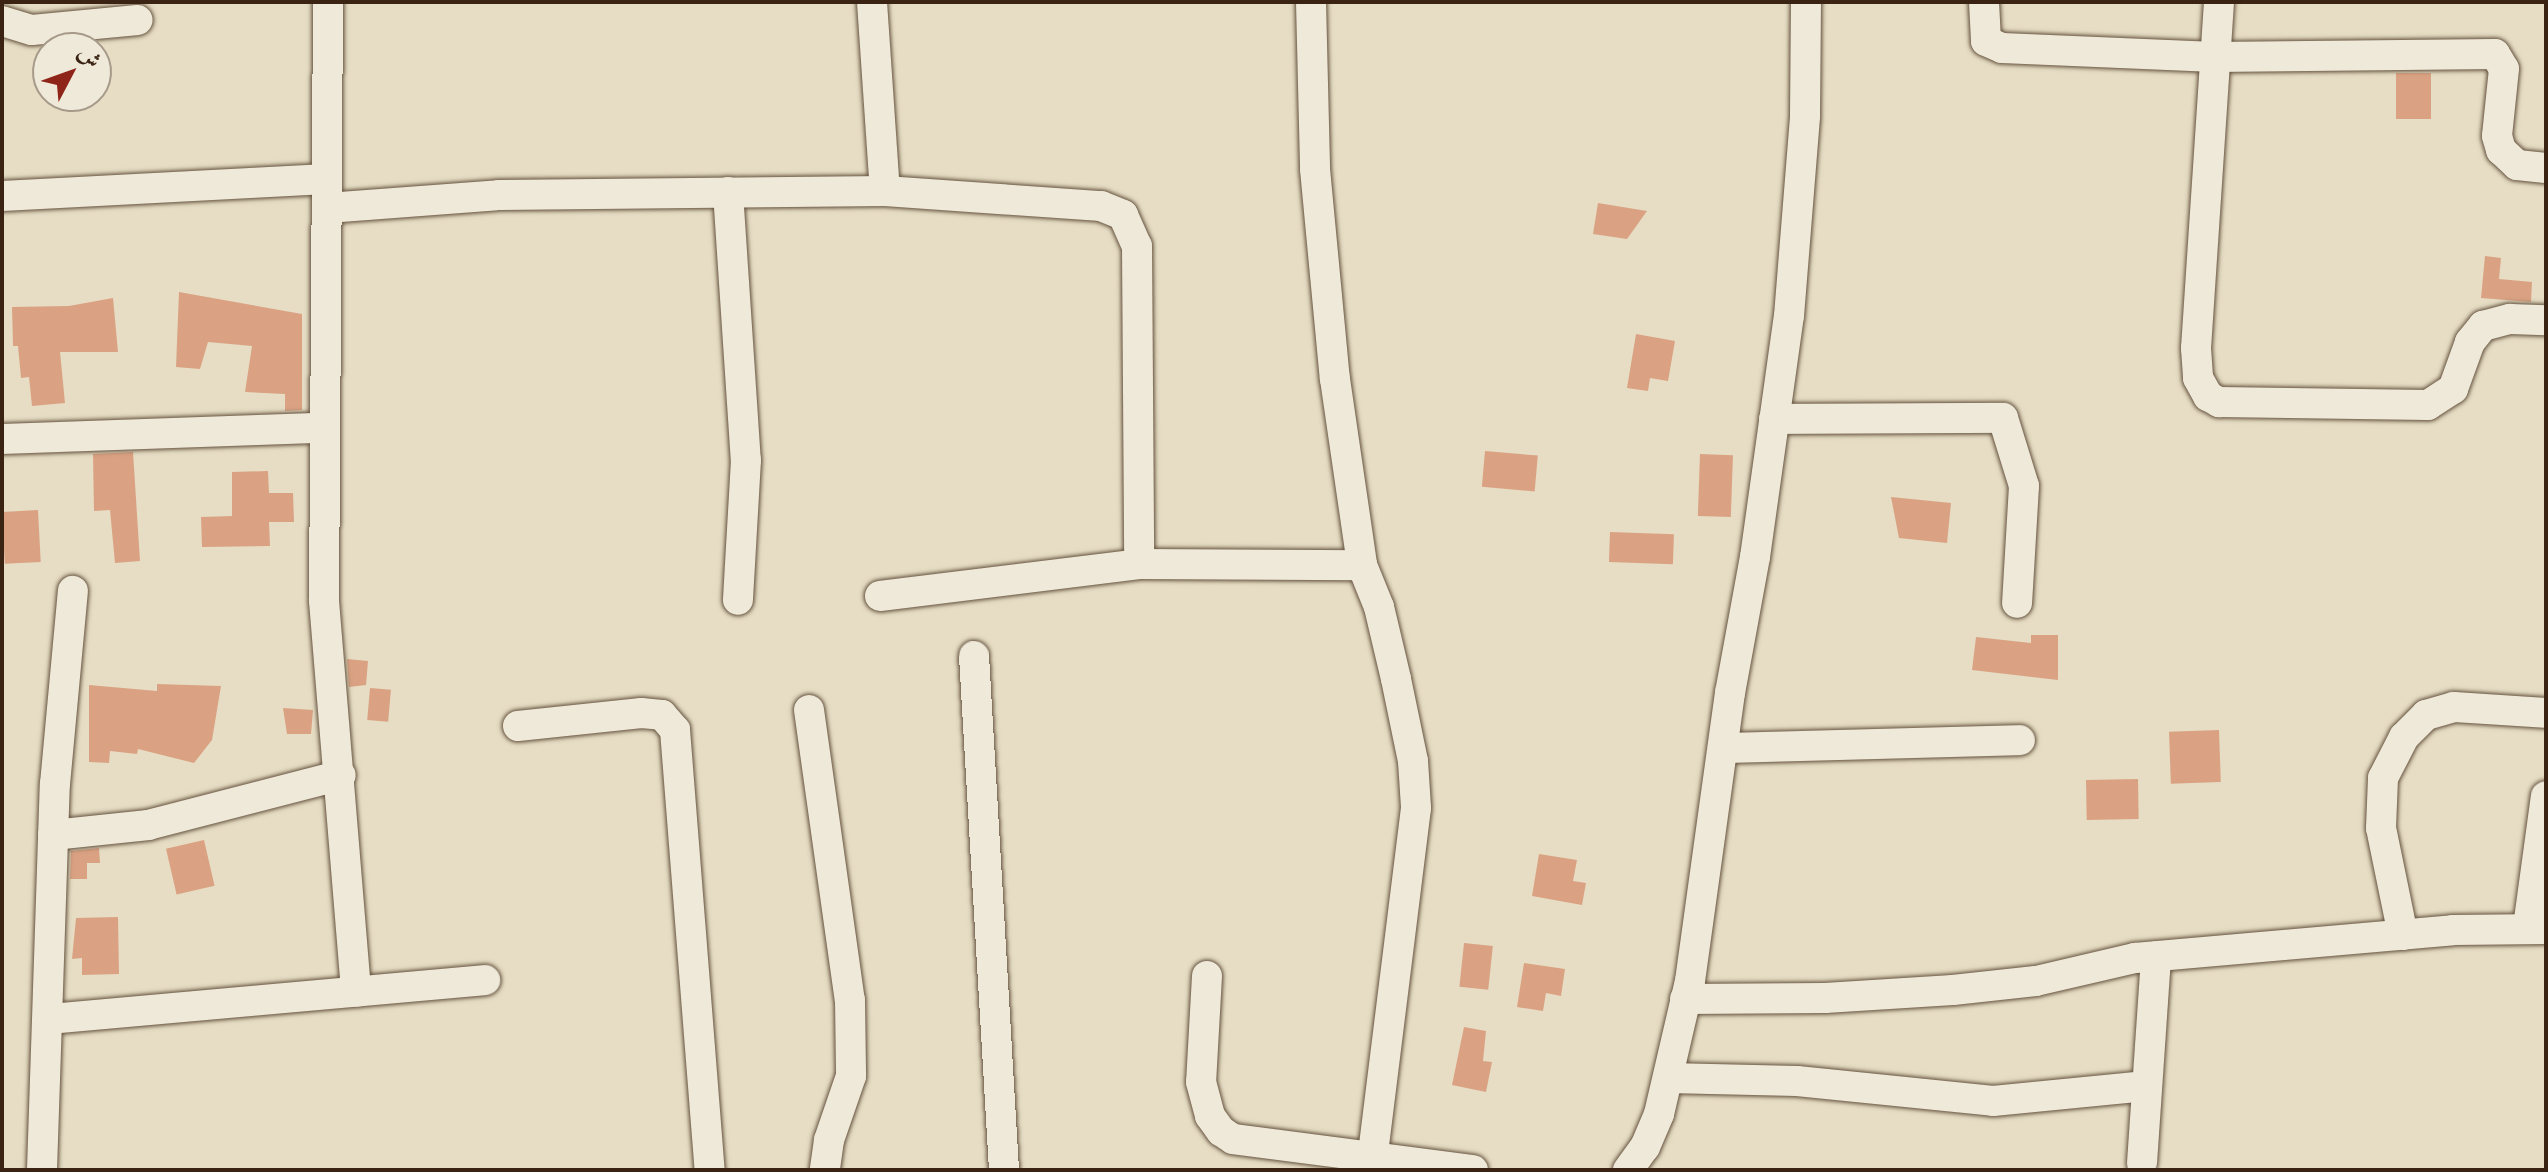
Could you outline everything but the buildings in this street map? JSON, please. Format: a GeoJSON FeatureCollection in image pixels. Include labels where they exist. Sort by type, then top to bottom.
{"type":"FeatureCollection","features":[{"type":"Feature","properties":{"kind":"street"},"geometry":{"type":"LineString","coordinates":[[328,2],[321,428],[324,601],[341,775],[356,992]]}},
{"type":"Feature","properties":{"kind":"street"},"geometry":{"type":"LineString","coordinates":[[872,2],[885,191]]}},
{"type":"Feature","properties":{"kind":"street"},"geometry":{"type":"LineString","coordinates":[[1311,2],[1315,169],[1335,379],[1362,565],[1379,607],[1396,679],[1416,808],[1373,1162]]}},
{"type":"Feature","properties":{"kind":"street"},"geometry":{"type":"LineString","coordinates":[[1628,1170],[1645,1147],[1668,1078],[1685,999],[1774,419],[1789,316],[1805,116],[1806,2]]}},
{"type":"Feature","properties":{"kind":"street"},"geometry":{"type":"LineString","coordinates":[[1984,2],[1986,41],[2002,48],[2215,57],[2495,54],[2504,69],[2497,136],[2501,150],[2517,165],[2546,168]]}},
{"type":"Feature","properties":{"kind":"street"},"geometry":{"type":"LineString","coordinates":[[2219,2],[2196,348],[2198,378],[2208,396],[2219,402],[2428,405],[2453,389],[2470,342],[2483,326],[2510,319],[2546,320]]}},
{"type":"Feature","properties":{"kind":"street"},"geometry":{"type":"LineString","coordinates":[[2,21],[32,30],[138,20]]}},
{"type":"Feature","properties":{"kind":"street"},"geometry":{"type":"LineString","coordinates":[[2,196],[885,191],[1101,206],[1123,215],[1137,246],[1139,564]]}},
{"type":"Feature","properties":{"kind":"street"},"geometry":{"type":"LineString","coordinates":[[728,192],[746,460],[738,600]]}},
{"type":"Feature","properties":{"kind":"street"},"geometry":{"type":"LineString","coordinates":[[1774,419],[2003,418],[2024,486],[2017,603]]}},
{"type":"Feature","properties":{"kind":"street"},"geometry":{"type":"LineString","coordinates":[[2,439],[321,428]]}},
{"type":"Feature","properties":{"kind":"street"},"geometry":{"type":"LineString","coordinates":[[880,596],[1139,564],[1362,565]]}},
{"type":"Feature","properties":{"kind":"street"},"geometry":{"type":"LineString","coordinates":[[42,1170],[53,835],[73,591]]}},
{"type":"Feature","properties":{"kind":"street"},"geometry":{"type":"LineString","coordinates":[[974,656],[1004,1170]]}},
{"type":"Feature","properties":{"kind":"street"},"geometry":{"type":"LineString","coordinates":[[2403,935],[2381,828],[2383,778],[2404,737],[2426,715],[2454,707],[2546,713]]}},
{"type":"Feature","properties":{"kind":"street"},"geometry":{"type":"LineString","coordinates":[[809,710],[850,1000],[851,1076],[829,1140],[825,1170]]}},
{"type":"Feature","properties":{"kind":"street"},"geometry":{"type":"LineString","coordinates":[[518,726],[641,713],[667,717],[675,730],[710,1170]]}},
{"type":"Feature","properties":{"kind":"street"},"geometry":{"type":"LineString","coordinates":[[1723,748],[2020,740]]}},
{"type":"Feature","properties":{"kind":"street"},"geometry":{"type":"LineString","coordinates":[[53,835],[148,825],[341,775]]}},
{"type":"Feature","properties":{"kind":"street"},"geometry":{"type":"LineString","coordinates":[[1685,999],[1825,998],[1953,990],[2036,981],[2156,956],[2403,935],[2537,928],[2546,796]]}},
{"type":"Feature","properties":{"kind":"street"},"geometry":{"type":"LineString","coordinates":[[2142,1163],[2156,956]]}},
{"type":"Feature","properties":{"kind":"street"},"geometry":{"type":"LineString","coordinates":[[1207,976],[1201,1082],[1210,1116],[1221,1131],[1233,1139],[1373,1162],[1473,1170]]}},
{"type":"Feature","properties":{"kind":"street"},"geometry":{"type":"LineString","coordinates":[[49,1019],[485,980]]}},
{"type":"Feature","properties":{"kind":"street"},"geometry":{"type":"LineString","coordinates":[[1668,1078],[1797,1081],[1993,1101],[2146,1086]]}}]}
